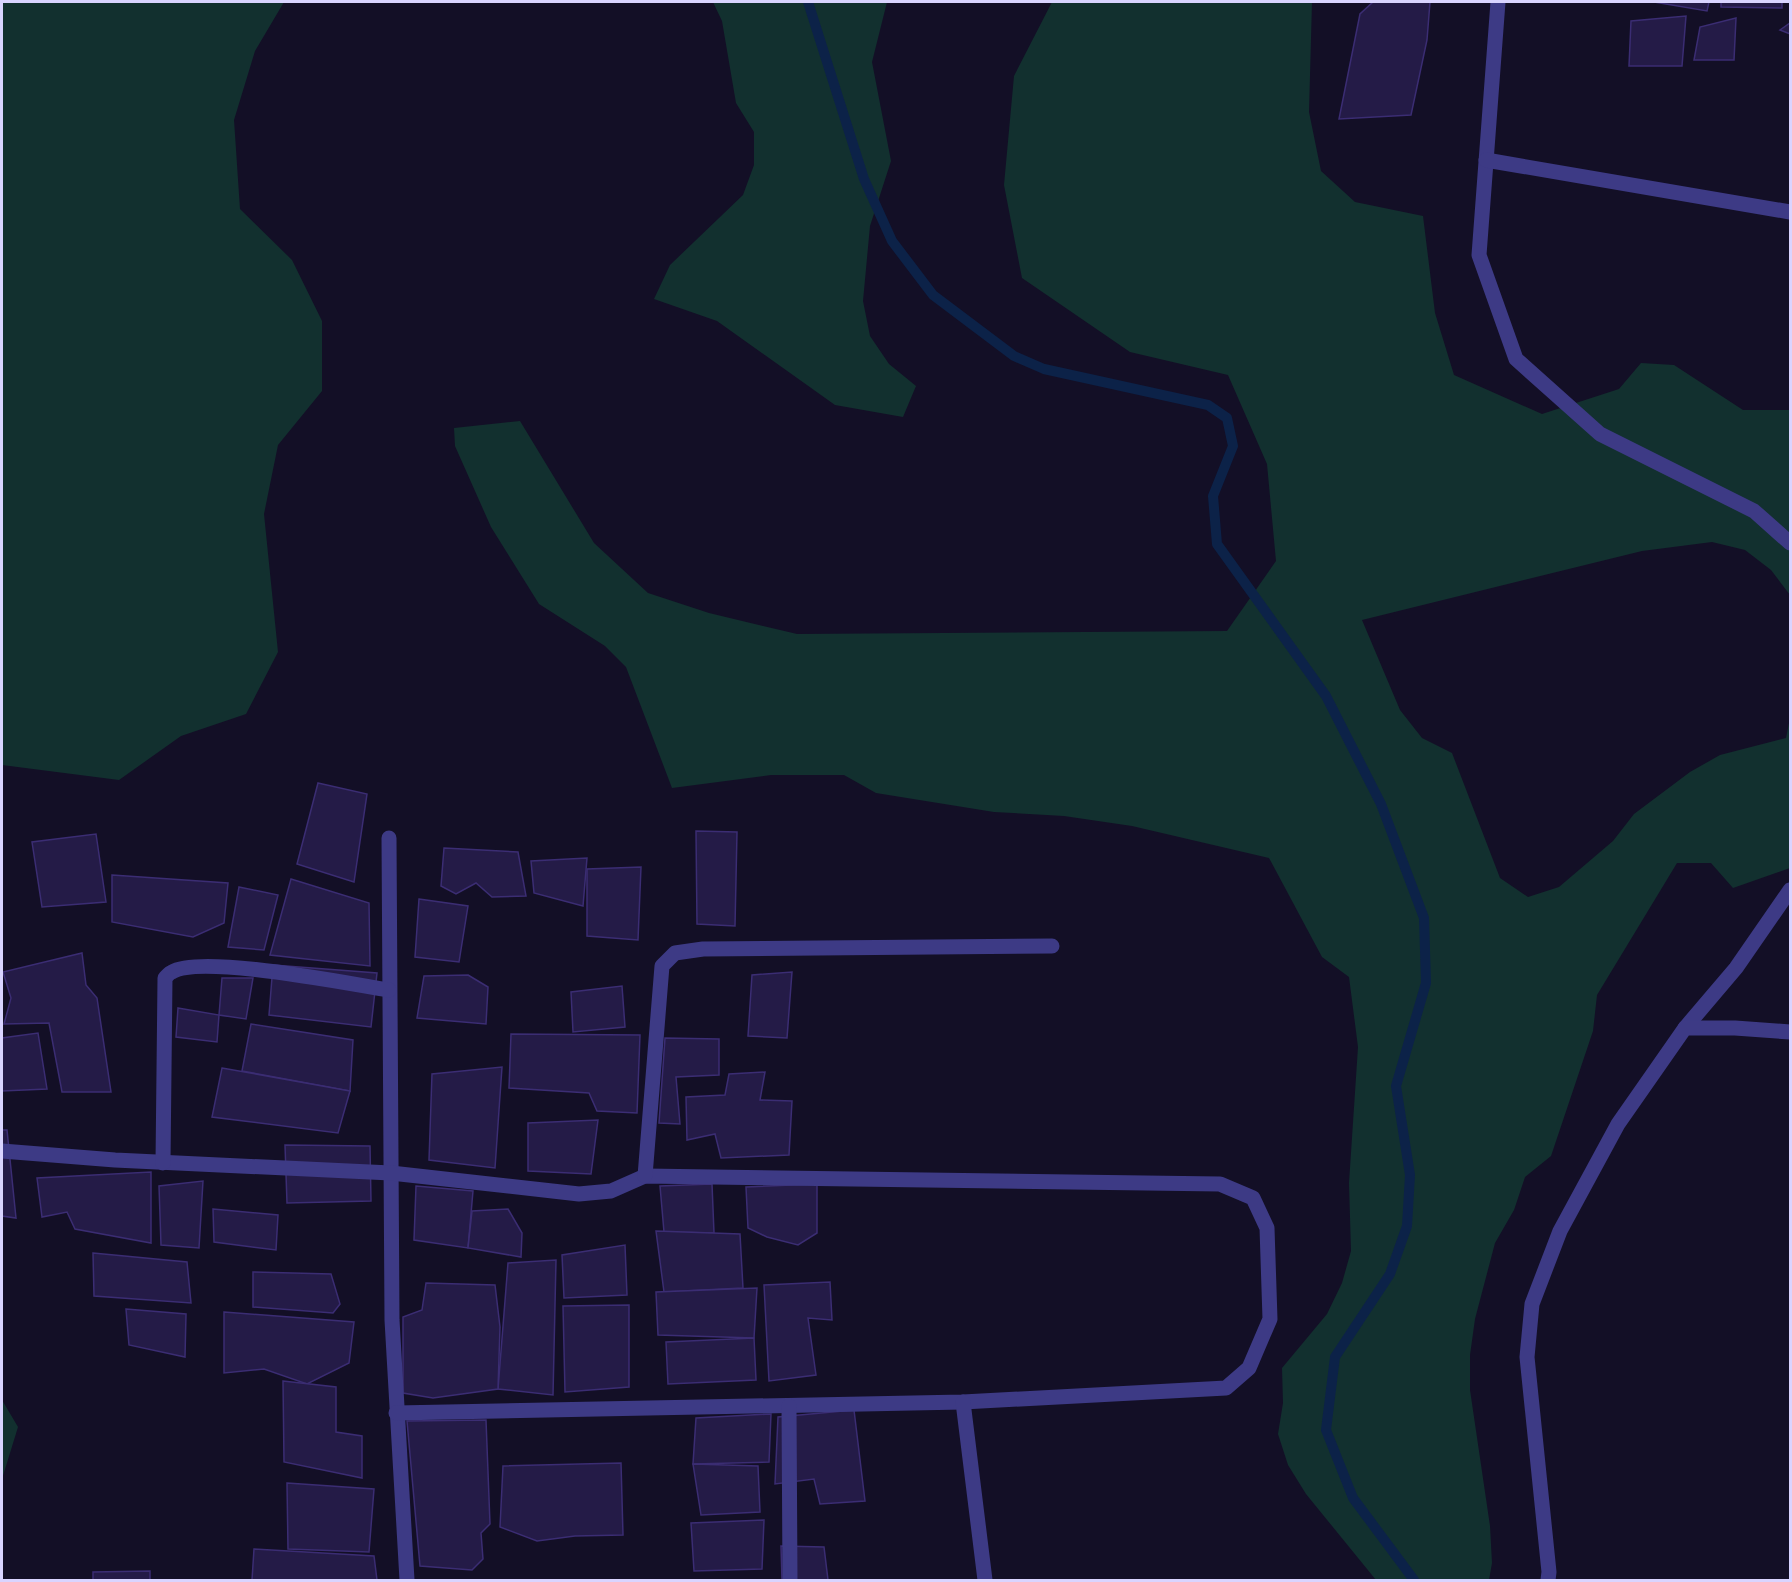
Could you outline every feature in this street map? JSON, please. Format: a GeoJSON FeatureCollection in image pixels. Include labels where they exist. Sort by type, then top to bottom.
{"type":"FeatureCollection","features":[{"type":"Feature","properties":{"kind":"street"},"geometry":{"type":"LineString","coordinates":[[1498,2],[1479,255],[1516,359],[1600,434],[1754,511],[1791,543]]}},
{"type":"Feature","properties":{"kind":"street"},"geometry":{"type":"LineString","coordinates":[[1486,160],[1791,212]]}},
{"type":"Feature","properties":{"kind":"street"},"geometry":{"type":"LineString","coordinates":[[389,838],[392,1320],[407,1581]]}},
{"type":"Feature","properties":{"kind":"street"},"geometry":{"type":"LineString","coordinates":[[1548,1581],[1549,1572],[1527,1357],[1532,1304],[1560,1231],[1618,1124],[1685,1028],[1736,968],[1791,890]]}},
{"type":"Feature","properties":{"kind":"street"},"geometry":{"type":"LineString","coordinates":[[645,1176],[662,966],[675,953],[703,949],[1052,946]]}},
{"type":"Feature","properties":{"kind":"street"},"geometry":{"type":"LineString","coordinates":[[164,1163],[165,978],[171,972],[196,967],[248,969],[389,990]]}},
{"type":"Feature","properties":{"kind":"street"},"geometry":{"type":"LineString","coordinates":[[1685,1028],[1735,1028],[1791,1032]]}},
{"type":"Feature","properties":{"kind":"street"},"geometry":{"type":"LineString","coordinates":[[2,1151],[164,1163],[391,1173],[579,1194],[611,1191],[645,1176],[1220,1184],[1253,1198],[1267,1228],[1270,1319],[1249,1368],[1226,1388],[963,1402],[396,1413]]}},
{"type":"Feature","properties":{"kind":"street"},"geometry":{"type":"LineString","coordinates":[[963,1402],[985,1581]]}},
{"type":"Feature","properties":{"kind":"street"},"geometry":{"type":"LineString","coordinates":[[789,1406],[790,1581]]}},
{"type":"Feature","properties":{"kind":"green space"},"geometry":{"type":"Polygon","coordinates":[[[2,2],[284,2],[255,51],[234,120],[240,209],[292,260],[322,321],[322,391],[278,445],[264,514],[278,652],[246,714],[181,736],[119,780],[2,765],[2,2]]]}},
{"type":"Feature","properties":{"kind":"green space"},"geometry":{"type":"Polygon","coordinates":[[[713,2],[887,2],[872,62],[891,161],[870,226],[863,301],[870,336],[889,364],[916,386],[903,417],[835,405],[717,321],[654,299],[670,265],[743,195],[754,165],[754,132],[736,103],[722,21],[713,2]]]}},
{"type":"Feature","properties":{"kind":"green space"},"geometry":{"type":"Polygon","coordinates":[[[1052,2],[1312,2],[1309,112],[1321,171],[1355,202],[1423,216],[1435,313],[1454,375],[1542,414],[1619,389],[1641,363],[1674,365],[1743,410],[1790,410],[1790,595],[1771,570],[1745,550],[1712,542],[1642,551],[1362,620],[1400,710],[1422,738],[1452,753],[1500,878],[1528,897],[1559,887],[1613,841],[1634,814],[1690,772],[1720,755],[1786,738],[1790,718],[1790,868],[1733,888],[1711,863],[1677,863],[1597,995],[1593,1031],[1551,1156],[1525,1177],[1514,1210],[1495,1243],[1475,1319],[1470,1355],[1470,1390],[1490,1526],[1492,1563],[1489,1580],[1376,1580],[1306,1494],[1288,1465],[1278,1434],[1283,1403],[1282,1368],[1327,1314],[1342,1283],[1351,1251],[1349,1183],[1358,1047],[1349,977],[1322,957],[1269,858],[1132,826],[1064,816],[994,812],[876,793],[844,775],[771,775],[672,788],[626,667],[605,646],[539,604],[491,527],[455,446],[454,428],[520,421],[594,543],[648,593],[709,613],[797,634],[1227,631],[1276,561],[1267,464],[1228,375],[1130,352],[1022,278],[1004,185],[1014,76],[1052,2]]]}},
{"type":"Feature","properties":{"kind":"green space"},"geometry":{"type":"Polygon","coordinates":[[[2,1400],[18,1427],[2,1479],[2,1400]]]}},
{"type":"Feature","properties":{"kind":"building"},"geometry":{"type":"Polygon","coordinates":[[[1373,2],[1430,2],[1427,40],[1411,115],[1339,119],[1360,14],[1373,2]]]}},
{"type":"Feature","properties":{"kind":"building"},"geometry":{"type":"Polygon","coordinates":[[[1654,2],[1709,2],[1707,11],[1654,2]]]}},
{"type":"Feature","properties":{"kind":"building"},"geometry":{"type":"Polygon","coordinates":[[[1721,2],[1782,2],[1782,8],[1721,7],[1721,2]]]}},
{"type":"Feature","properties":{"kind":"building"},"geometry":{"type":"Polygon","coordinates":[[[1686,16],[1682,66],[1629,66],[1631,21],[1686,16]]]}},
{"type":"Feature","properties":{"kind":"building"},"geometry":{"type":"Polygon","coordinates":[[[1736,18],[1734,60],[1694,60],[1700,27],[1736,18]]]}},
{"type":"Feature","properties":{"kind":"building"},"geometry":{"type":"Polygon","coordinates":[[[1790,23],[1790,34],[1780,30],[1790,23]]]}},
{"type":"Feature","properties":{"kind":"building"},"geometry":{"type":"Polygon","coordinates":[[[318,783],[367,794],[354,882],[297,864],[318,783]]]}},
{"type":"Feature","properties":{"kind":"building"},"geometry":{"type":"Polygon","coordinates":[[[696,831],[737,832],[735,926],[697,924],[696,831]]]}},
{"type":"Feature","properties":{"kind":"building"},"geometry":{"type":"Polygon","coordinates":[[[96,834],[106,902],[42,907],[32,842],[96,834]]]}},
{"type":"Feature","properties":{"kind":"building"},"geometry":{"type":"Polygon","coordinates":[[[444,848],[518,852],[526,896],[492,897],[476,883],[456,894],[441,886],[444,848]]]}},
{"type":"Feature","properties":{"kind":"building"},"geometry":{"type":"Polygon","coordinates":[[[587,858],[583,906],[534,893],[531,861],[587,858]]]}},
{"type":"Feature","properties":{"kind":"building"},"geometry":{"type":"Polygon","coordinates":[[[641,867],[638,940],[587,936],[587,869],[641,867]]]}},
{"type":"Feature","properties":{"kind":"building"},"geometry":{"type":"Polygon","coordinates":[[[112,875],[228,883],[224,923],[193,937],[112,922],[112,875]]]}},
{"type":"Feature","properties":{"kind":"building"},"geometry":{"type":"Polygon","coordinates":[[[291,879],[369,903],[370,966],[270,955],[291,879]]]}},
{"type":"Feature","properties":{"kind":"building"},"geometry":{"type":"Polygon","coordinates":[[[239,887],[278,895],[264,950],[228,947],[239,887]]]}},
{"type":"Feature","properties":{"kind":"building"},"geometry":{"type":"Polygon","coordinates":[[[419,899],[468,906],[459,962],[415,957],[419,899]]]}},
{"type":"Feature","properties":{"kind":"building"},"geometry":{"type":"Polygon","coordinates":[[[82,953],[86,985],[97,998],[111,1092],[62,1092],[49,1023],[4,1024],[11,998],[3,972],[82,953]]]}},
{"type":"Feature","properties":{"kind":"building"},"geometry":{"type":"Polygon","coordinates":[[[273,965],[377,973],[371,1027],[269,1015],[273,965]]]}},
{"type":"Feature","properties":{"kind":"building"},"geometry":{"type":"Polygon","coordinates":[[[792,972],[787,1038],[748,1036],[752,975],[792,972]]]}},
{"type":"Feature","properties":{"kind":"building"},"geometry":{"type":"Polygon","coordinates":[[[468,975],[488,987],[486,1024],[417,1018],[424,976],[468,975]]]}},
{"type":"Feature","properties":{"kind":"building"},"geometry":{"type":"Polygon","coordinates":[[[222,978],[253,978],[246,1019],[219,1015],[222,978]]]}},
{"type":"Feature","properties":{"kind":"building"},"geometry":{"type":"Polygon","coordinates":[[[622,986],[625,1027],[573,1032],[571,992],[622,986]]]}},
{"type":"Feature","properties":{"kind":"building"},"geometry":{"type":"Polygon","coordinates":[[[178,1008],[219,1015],[217,1042],[176,1037],[178,1008]]]}},
{"type":"Feature","properties":{"kind":"building"},"geometry":{"type":"Polygon","coordinates":[[[251,1024],[353,1040],[350,1091],[242,1071],[251,1024]]]}},
{"type":"Feature","properties":{"kind":"building"},"geometry":{"type":"Polygon","coordinates":[[[38,1033],[47,1089],[2,1091],[2,1038],[38,1033]]]}},
{"type":"Feature","properties":{"kind":"building"},"geometry":{"type":"Polygon","coordinates":[[[511,1034],[640,1035],[637,1113],[597,1111],[589,1093],[509,1088],[511,1034]]]}},
{"type":"Feature","properties":{"kind":"building"},"geometry":{"type":"Polygon","coordinates":[[[665,1038],[719,1039],[719,1075],[676,1077],[680,1124],[659,1123],[665,1038]]]}},
{"type":"Feature","properties":{"kind":"building"},"geometry":{"type":"Polygon","coordinates":[[[502,1067],[495,1168],[429,1160],[432,1074],[502,1067]]]}},
{"type":"Feature","properties":{"kind":"building"},"geometry":{"type":"Polygon","coordinates":[[[222,1068],[350,1091],[338,1133],[212,1117],[222,1068]]]}},
{"type":"Feature","properties":{"kind":"building"},"geometry":{"type":"Polygon","coordinates":[[[765,1072],[760,1100],[792,1101],[789,1155],[721,1158],[715,1134],[687,1140],[686,1097],[725,1095],[729,1074],[765,1072]]]}},
{"type":"Feature","properties":{"kind":"building"},"geometry":{"type":"Polygon","coordinates":[[[598,1120],[591,1174],[528,1171],[528,1123],[598,1120]]]}},
{"type":"Feature","properties":{"kind":"building"},"geometry":{"type":"Polygon","coordinates":[[[2,1130],[7,1130],[16,1218],[2,1216],[2,1130]]]}},
{"type":"Feature","properties":{"kind":"building"},"geometry":{"type":"Polygon","coordinates":[[[285,1145],[370,1146],[371,1201],[287,1203],[285,1145]]]}},
{"type":"Feature","properties":{"kind":"building"},"geometry":{"type":"Polygon","coordinates":[[[151,1172],[151,1243],[75,1229],[67,1212],[42,1217],[37,1178],[151,1172]]]}},
{"type":"Feature","properties":{"kind":"building"},"geometry":{"type":"Polygon","coordinates":[[[203,1181],[199,1248],[161,1245],[159,1186],[203,1181]]]}},
{"type":"Feature","properties":{"kind":"building"},"geometry":{"type":"Polygon","coordinates":[[[712,1184],[714,1233],[664,1232],[660,1186],[712,1184]]]}},
{"type":"Feature","properties":{"kind":"building"},"geometry":{"type":"Polygon","coordinates":[[[817,1184],[817,1233],[798,1245],[767,1237],[748,1228],[746,1187],[817,1184]]]}},
{"type":"Feature","properties":{"kind":"building"},"geometry":{"type":"Polygon","coordinates":[[[416,1186],[473,1191],[468,1248],[414,1240],[416,1186]]]}},
{"type":"Feature","properties":{"kind":"building"},"geometry":{"type":"Polygon","coordinates":[[[213,1209],[278,1215],[276,1250],[214,1242],[213,1209]]]}},
{"type":"Feature","properties":{"kind":"building"},"geometry":{"type":"Polygon","coordinates":[[[508,1209],[522,1233],[521,1257],[468,1248],[472,1211],[508,1209]]]}},
{"type":"Feature","properties":{"kind":"building"},"geometry":{"type":"Polygon","coordinates":[[[656,1231],[740,1234],[743,1288],[664,1292],[656,1231]]]}},
{"type":"Feature","properties":{"kind":"building"},"geometry":{"type":"Polygon","coordinates":[[[625,1245],[627,1295],[564,1298],[562,1255],[625,1245]]]}},
{"type":"Feature","properties":{"kind":"building"},"geometry":{"type":"Polygon","coordinates":[[[93,1253],[187,1262],[191,1303],[94,1296],[93,1253]]]}},
{"type":"Feature","properties":{"kind":"building"},"geometry":{"type":"Polygon","coordinates":[[[556,1260],[553,1395],[498,1389],[508,1263],[556,1260]]]}},
{"type":"Feature","properties":{"kind":"building"},"geometry":{"type":"Polygon","coordinates":[[[253,1272],[331,1274],[340,1304],[333,1313],[253,1307],[253,1272]]]}},
{"type":"Feature","properties":{"kind":"building"},"geometry":{"type":"Polygon","coordinates":[[[830,1282],[832,1320],[808,1318],[816,1375],[769,1381],[764,1285],[830,1282]]]}},
{"type":"Feature","properties":{"kind":"building"},"geometry":{"type":"Polygon","coordinates":[[[426,1283],[495,1285],[500,1327],[498,1389],[433,1398],[403,1393],[403,1317],[422,1310],[426,1283]]]}},
{"type":"Feature","properties":{"kind":"building"},"geometry":{"type":"Polygon","coordinates":[[[757,1288],[754,1338],[658,1335],[656,1292],[757,1288]]]}},
{"type":"Feature","properties":{"kind":"building"},"geometry":{"type":"Polygon","coordinates":[[[629,1305],[629,1387],[565,1392],[563,1306],[629,1305]]]}},
{"type":"Feature","properties":{"kind":"building"},"geometry":{"type":"Polygon","coordinates":[[[126,1309],[186,1314],[185,1357],[129,1345],[126,1309]]]}},
{"type":"Feature","properties":{"kind":"building"},"geometry":{"type":"Polygon","coordinates":[[[224,1312],[354,1322],[349,1363],[307,1384],[264,1369],[224,1373],[224,1312]]]}},
{"type":"Feature","properties":{"kind":"building"},"geometry":{"type":"Polygon","coordinates":[[[754,1338],[756,1380],[668,1384],[666,1342],[754,1338]]]}},
{"type":"Feature","properties":{"kind":"building"},"geometry":{"type":"Polygon","coordinates":[[[283,1381],[336,1387],[336,1432],[362,1436],[362,1478],[284,1462],[283,1381]]]}},
{"type":"Feature","properties":{"kind":"building"},"geometry":{"type":"Polygon","coordinates":[[[854,1410],[865,1501],[820,1504],[814,1479],[775,1484],[778,1417],[854,1410]]]}},
{"type":"Feature","properties":{"kind":"building"},"geometry":{"type":"Polygon","coordinates":[[[771,1414],[769,1462],[693,1464],[696,1418],[771,1414]]]}},
{"type":"Feature","properties":{"kind":"building"},"geometry":{"type":"Polygon","coordinates":[[[486,1420],[490,1524],[481,1533],[483,1559],[472,1570],[420,1566],[407,1421],[486,1420]]]}},
{"type":"Feature","properties":{"kind":"building"},"geometry":{"type":"Polygon","coordinates":[[[621,1463],[623,1535],[575,1536],[537,1541],[500,1527],[503,1466],[621,1463]]]}},
{"type":"Feature","properties":{"kind":"building"},"geometry":{"type":"Polygon","coordinates":[[[693,1464],[758,1466],[760,1512],[701,1515],[693,1464]]]}},
{"type":"Feature","properties":{"kind":"building"},"geometry":{"type":"Polygon","coordinates":[[[287,1483],[374,1489],[369,1552],[288,1549],[287,1483]]]}},
{"type":"Feature","properties":{"kind":"building"},"geometry":{"type":"Polygon","coordinates":[[[764,1520],[762,1569],[694,1571],[691,1523],[764,1520]]]}},
{"type":"Feature","properties":{"kind":"building"},"geometry":{"type":"Polygon","coordinates":[[[781,1546],[824,1547],[828,1580],[782,1580],[781,1546]]]}},
{"type":"Feature","properties":{"kind":"building"},"geometry":{"type":"Polygon","coordinates":[[[254,1549],[374,1556],[377,1580],[252,1580],[254,1549]]]}},
{"type":"Feature","properties":{"kind":"building"},"geometry":{"type":"Polygon","coordinates":[[[150,1571],[150,1580],[93,1580],[93,1572],[150,1571]]]}},
{"type":"Feature","properties":{"kind":"waterway"},"geometry":{"type":"LineString","coordinates":[[808,2],[864,179],[892,241],[933,295],[1014,356],[1044,369],[1208,405],[1227,418],[1233,446],[1213,496],[1217,544],[1326,696],[1381,804],[1424,918],[1426,983],[1396,1086],[1410,1175],[1407,1226],[1390,1274],[1335,1357],[1326,1430],[1353,1498],[1414,1580]]}}]}
